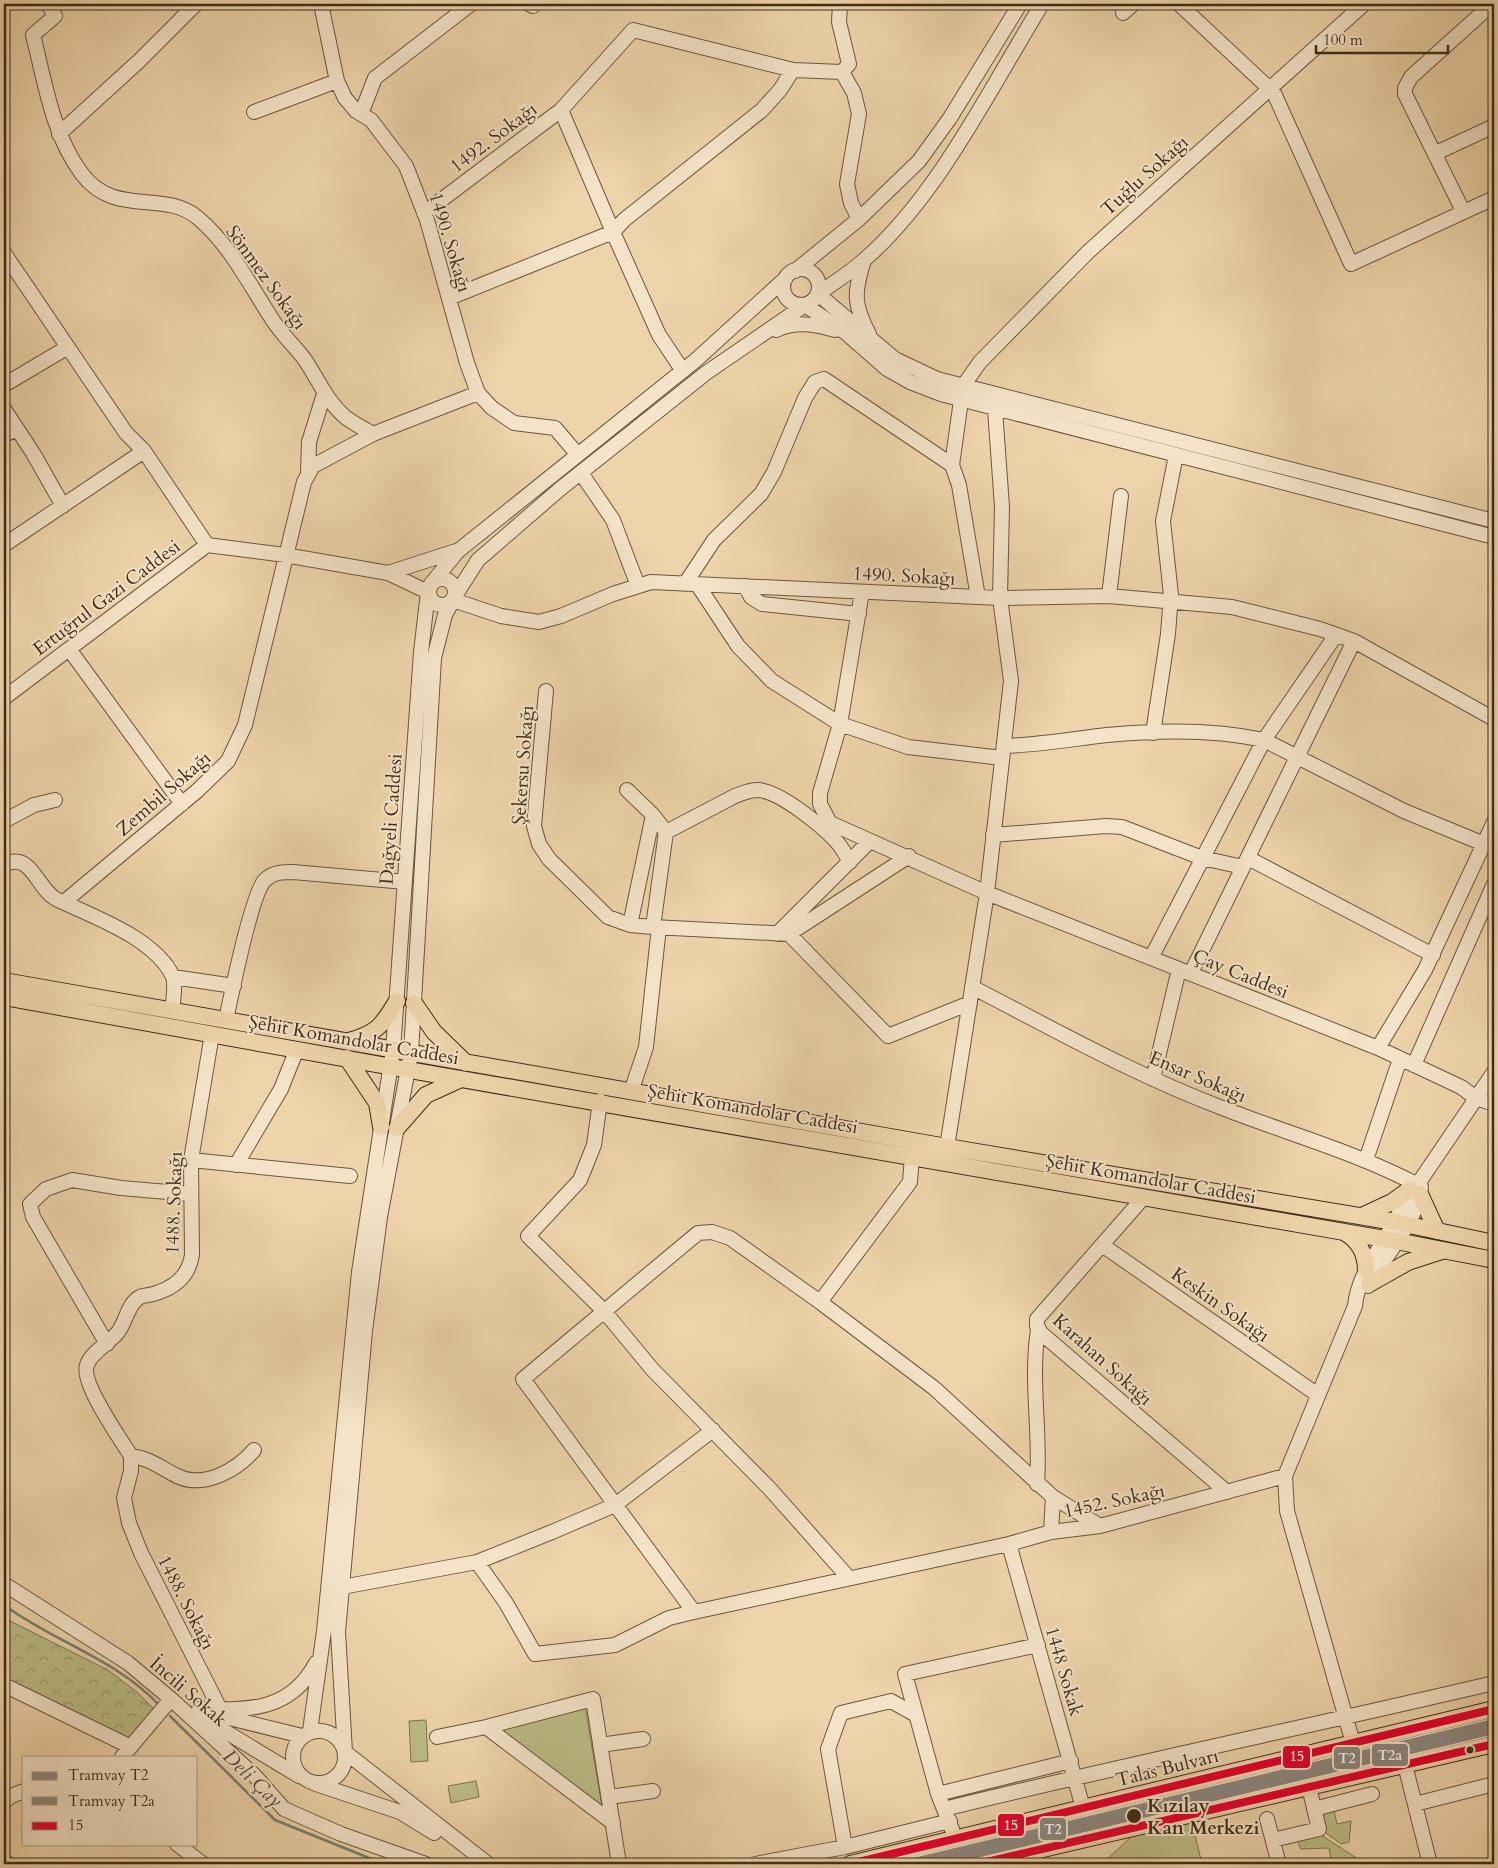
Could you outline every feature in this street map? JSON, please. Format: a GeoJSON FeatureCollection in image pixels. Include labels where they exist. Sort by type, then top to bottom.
{"type":"FeatureCollection","features":[{"type":"Feature","properties":{"kind":"main road","name":"Şehit Komandolar Caddesi"},"geometry":{"type":"LineString","coordinates":[[4,981],[226,1020],[348,1050],[392,1058],[409,1070],[465,1070],[631,1092],[1362,1216],[1494,1243]]}},
{"type":"Feature","properties":{"kind":"main road","name":"Şehit Komandolar Caddesi"},"geometry":{"type":"LineString","coordinates":[[4,997],[297,1049],[348,1050]]}},
{"type":"Feature","properties":{"kind":"main road"},"geometry":{"type":"LineString","coordinates":[[397,1002],[385,1022],[375,1032],[348,1050],[389,1127],[426,1095],[465,1070],[434,1032],[414,1003]]}},
{"type":"Feature","properties":{"kind":"main road","name":"Şehit Komandolar Caddesi"},"geometry":{"type":"LineString","coordinates":[[392,1058],[411,1053],[465,1070],[600,1101],[1447,1250],[1494,1260]]}},
{"type":"Feature","properties":{"kind":"main road"},"geometry":{"type":"LineString","coordinates":[[1362,1216],[1392,1202],[1417,1186],[1438,1231]]}},
{"type":"Feature","properties":{"kind":"main road"},"geometry":{"type":"LineString","coordinates":[[1344,1232],[1355,1240],[1362,1250],[1368,1277],[1447,1250]]}},
{"type":"Feature","properties":{"kind":"main road","name":"Talas Bulvarı"},"geometry":{"type":"LineString","coordinates":[[850,1864],[954,1837],[1083,1808],[1494,1709]]}},
{"type":"Feature","properties":{"kind":"main road"},"geometry":{"type":"LineString","coordinates":[[988,1863],[1494,1744]]}},
{"type":"Feature","properties":{"kind":"street","name":"Sönmez Sokağı"},"geometry":{"type":"LineString","coordinates":[[48,4],[55,16],[33,35],[59,134],[82,175],[98,189],[114,198],[131,202],[174,206],[197,217],[222,242],[244,271],[272,320],[305,360],[324,394],[344,417],[373,434]]}},
{"type":"Feature","properties":{"kind":"street"},"geometry":{"type":"LineString","coordinates":[[59,134],[139,62],[196,4]]}},
{"type":"Feature","properties":{"kind":"street","name":"1490. Sokağı"},"geometry":{"type":"LineString","coordinates":[[321,4],[337,81],[345,98],[361,114],[371,120],[406,166],[424,213],[467,363],[478,393],[492,408],[514,423],[554,428],[578,455]]}},
{"type":"Feature","properties":{"kind":"street"},"geometry":{"type":"LineString","coordinates":[[361,114],[375,78],[471,4]]}},
{"type":"Feature","properties":{"kind":"street"},"geometry":{"type":"LineString","coordinates":[[840,4],[839,22],[849,64],[842,72]]}},
{"type":"Feature","properties":{"kind":"street"},"geometry":{"type":"LineString","coordinates":[[430,588],[439,579],[448,580],[454,587],[454,598],[446,605],[437,605],[431,600],[430,588],[458,550],[683,371],[790,274],[859,219],[919,161],[950,118],[1020,4]]}},
{"type":"Feature","properties":{"kind":"street"},"geometry":{"type":"LineString","coordinates":[[754,339],[815,299],[818,294],[864,260],[908,213],[946,162],[1042,4]]}},
{"type":"Feature","properties":{"kind":"street"},"geometry":{"type":"LineString","coordinates":[[1179,4],[1215,40],[1269,87],[1282,108],[1351,264],[1494,198]]}},
{"type":"Feature","properties":{"kind":"street","name":"Tuğlu Sokağı"},"geometry":{"type":"LineString","coordinates":[[962,393],[980,362],[1058,281],[1269,87],[1364,4]]}},
{"type":"Feature","properties":{"kind":"street"},"geometry":{"type":"LineString","coordinates":[[1463,211],[1406,94],[1407,82],[1492,4]]}},
{"type":"Feature","properties":{"kind":"street","name":"1492. Sokağı"},"geometry":{"type":"LineString","coordinates":[[424,213],[561,110],[633,30],[793,70]]}},
{"type":"Feature","properties":{"kind":"street"},"geometry":{"type":"LineString","coordinates":[[448,298],[613,232],[624,220],[762,110],[780,90],[793,70],[842,72]]}},
{"type":"Feature","properties":{"kind":"street"},"geometry":{"type":"LineString","coordinates":[[842,72],[854,94],[858,114],[848,184],[851,203],[859,219]]}},
{"type":"Feature","properties":{"kind":"street"},"geometry":{"type":"LineString","coordinates":[[254,112],[337,81]]}},
{"type":"Feature","properties":{"kind":"street"},"geometry":{"type":"LineString","coordinates":[[561,110],[659,335],[683,371]]}},
{"type":"Feature","properties":{"kind":"street"},"geometry":{"type":"LineString","coordinates":[[1436,153],[1494,126]]}},
{"type":"Feature","properties":{"kind":"street"},"geometry":{"type":"LineString","coordinates":[[4,253],[126,433],[144,451],[207,545],[285,555],[388,573],[430,588]]}},
{"type":"Feature","properties":{"kind":"street"},"geometry":{"type":"LineString","coordinates":[[864,260],[856,287],[856,302],[859,315],[873,341]]}},
{"type":"Feature","properties":{"kind":"street"},"geometry":{"type":"LineString","coordinates":[[818,294],[819,288],[816,277],[806,270],[790,274],[784,284],[785,295],[793,303],[805,305],[846,333],[887,368],[910,382],[1494,521]]}},
{"type":"Feature","properties":{"kind":"street"},"geometry":{"type":"LineString","coordinates":[[818,294],[895,359],[995,409],[1494,537]]}},
{"type":"Feature","properties":{"kind":"street"},"geometry":{"type":"LineString","coordinates":[[754,339],[787,325],[804,323],[846,333]]}},
{"type":"Feature","properties":{"kind":"street","name":"Dağyeli Caddesi"},"geometry":{"type":"LineString","coordinates":[[389,1127],[409,1070],[411,1053],[434,658],[445,615],[472,568],[490,548],[581,472],[706,373],[754,339]]}},
{"type":"Feature","properties":{"kind":"street"},"geometry":{"type":"LineString","coordinates":[[4,385],[68,347]]}},
{"type":"Feature","properties":{"kind":"street"},"geometry":{"type":"LineString","coordinates":[[952,465],[824,379],[815,382],[805,398],[774,472],[761,494],[714,540],[691,584],[738,646],[772,681],[840,724],[908,747],[1003,752],[1040,744],[1107,735],[1153,733],[1202,734],[1264,740],[1404,811],[1484,844]]}},
{"type":"Feature","properties":{"kind":"street"},"geometry":{"type":"LineString","coordinates":[[308,474],[321,461],[373,434],[478,393]]}},
{"type":"Feature","properties":{"kind":"street"},"geometry":{"type":"LineString","coordinates":[[962,393],[952,465],[959,485],[978,597]]}},
{"type":"Feature","properties":{"kind":"street","name":"Zembil Sokağı"},"geometry":{"type":"LineString","coordinates":[[64,902],[182,804],[228,761],[245,725],[285,555],[308,474],[309,442],[324,394]]}},
{"type":"Feature","properties":{"kind":"street"},"geometry":{"type":"LineString","coordinates":[[4,409],[63,506]]}},
{"type":"Feature","properties":{"kind":"street"},"geometry":{"type":"LineString","coordinates":[[947,1147],[987,893],[1011,681],[1000,598],[1002,508],[995,409]]}},
{"type":"Feature","properties":{"kind":"street"},"geometry":{"type":"LineString","coordinates":[[4,435],[17,428]]}},
{"type":"Feature","properties":{"kind":"street"},"geometry":{"type":"LineString","coordinates":[[4,545],[144,451]]}},
{"type":"Feature","properties":{"kind":"street"},"geometry":{"type":"LineString","coordinates":[[1153,733],[1168,634],[1169,603],[1172,591],[1163,521],[1176,455]]}},
{"type":"Feature","properties":{"kind":"street"},"geometry":{"type":"LineString","coordinates":[[581,472],[613,520],[638,586]]}},
{"type":"Feature","properties":{"kind":"street"},"geometry":{"type":"LineString","coordinates":[[1108,596],[1121,496]]}},
{"type":"Feature","properties":{"kind":"street","name":"Ertuğrul Gazi Caddesi"},"geometry":{"type":"LineString","coordinates":[[4,698],[207,545]]}},
{"type":"Feature","properties":{"kind":"street"},"geometry":{"type":"LineString","coordinates":[[388,573],[458,550]]}},
{"type":"Feature","properties":{"kind":"street","name":"1490. Sokağı"},"geometry":{"type":"LineString","coordinates":[[454,598],[501,616],[538,622],[561,616],[651,582],[1000,598],[1108,596],[1169,603],[1232,607],[1354,641],[1494,719]]}},
{"type":"Feature","properties":{"kind":"street"},"geometry":{"type":"LineString","coordinates":[[745,586],[751,597],[762,604],[859,614]]}},
{"type":"Feature","properties":{"kind":"street","name":"Dağyeli Caddesi"},"geometry":{"type":"LineString","coordinates":[[389,1127],[392,1058],[421,652],[430,588]]}},
{"type":"Feature","properties":{"kind":"street","name":"Çay Caddesi"},"geometry":{"type":"LineString","coordinates":[[862,592],[840,724],[820,793],[820,804],[830,823],[909,856],[987,893],[1378,1048],[1462,1087],[1476,1098],[1494,1104]]}},
{"type":"Feature","properties":{"kind":"street"},"geometry":{"type":"LineString","coordinates":[[1151,958],[1264,740],[1336,635]]}},
{"type":"Feature","properties":{"kind":"street"},"geometry":{"type":"LineString","coordinates":[[1153,1079],[1185,971],[1246,862],[1354,641]]}},
{"type":"Feature","properties":{"kind":"street"},"geometry":{"type":"LineString","coordinates":[[69,649],[182,804]]}},
{"type":"Feature","properties":{"kind":"street","name":"Şekersu Sokağı"},"geometry":{"type":"LineString","coordinates":[[546,691],[534,826],[538,844],[548,859],[608,917],[630,925],[783,934]]}},
{"type":"Feature","properties":{"kind":"street"},"geometry":{"type":"LineString","coordinates":[[627,790],[653,815],[666,832],[646,1047],[631,1092]]}},
{"type":"Feature","properties":{"kind":"street"},"geometry":{"type":"LineString","coordinates":[[666,832],[735,796],[758,790],[780,798],[823,828],[838,844],[850,862]]}},
{"type":"Feature","properties":{"kind":"street"},"geometry":{"type":"LineString","coordinates":[[4,821],[11,819],[34,805],[55,800]]}},
{"type":"Feature","properties":{"kind":"street"},"geometry":{"type":"LineString","coordinates":[[630,925],[653,815]]}},
{"type":"Feature","properties":{"kind":"street"},"geometry":{"type":"LineString","coordinates":[[993,835],[1106,826],[1122,827],[1202,858],[1246,862],[1433,955]]}},
{"type":"Feature","properties":{"kind":"street"},"geometry":{"type":"LineString","coordinates":[[1378,1048],[1433,955],[1493,828]]}},
{"type":"Feature","properties":{"kind":"street"},"geometry":{"type":"LineString","coordinates":[[783,934],[870,841]]}},
{"type":"Feature","properties":{"kind":"street"},"geometry":{"type":"LineString","coordinates":[[783,934],[909,856]]}},
{"type":"Feature","properties":{"kind":"street"},"geometry":{"type":"LineString","coordinates":[[4,865],[14,862],[26,864],[42,886],[54,898],[110,922],[155,954],[173,978],[172,1011]]}},
{"type":"Feature","properties":{"kind":"street"},"geometry":{"type":"LineString","coordinates":[[226,1020],[254,902],[264,880],[276,872],[405,882]]}},
{"type":"Feature","properties":{"kind":"street"},"geometry":{"type":"LineString","coordinates":[[1414,1065],[1494,884]]}},
{"type":"Feature","properties":{"kind":"street"},"geometry":{"type":"LineString","coordinates":[[783,934],[888,1036],[970,1003]]}},
{"type":"Feature","properties":{"kind":"street"},"geometry":{"type":"LineString","coordinates":[[173,978],[234,986]]}},
{"type":"Feature","properties":{"kind":"street","name":"Ensar Sokağı"},"geometry":{"type":"LineString","coordinates":[[972,987],[1153,1079],[1225,1109],[1366,1160],[1417,1186]]}},
{"type":"Feature","properties":{"kind":"street","name":"1488. Sokağı"},"geometry":{"type":"LineString","coordinates":[[212,1034],[191,1160],[192,1254],[186,1273],[172,1285],[157,1293],[141,1297],[135,1302],[121,1328],[88,1361],[86,1374],[108,1419],[131,1456],[131,1471],[124,1498],[129,1523],[140,1553],[220,1709]]}},
{"type":"Feature","properties":{"kind":"street"},"geometry":{"type":"LineString","coordinates":[[236,1165],[282,1089],[297,1049]]}},
{"type":"Feature","properties":{"kind":"street"},"geometry":{"type":"LineString","coordinates":[[1366,1160],[1400,1059]]}},
{"type":"Feature","properties":{"kind":"street"},"geometry":{"type":"LineString","coordinates":[[1353,1743],[1287,1511],[1285,1476],[1368,1277],[1402,1223],[1417,1186],[1494,1072]]}},
{"type":"Feature","properties":{"kind":"street"},"geometry":{"type":"LineString","coordinates":[[600,1101],[594,1145],[580,1180],[528,1236],[604,1311],[652,1369],[770,1489],[848,1577]]}},
{"type":"Feature","properties":{"kind":"street"},"geometry":{"type":"LineString","coordinates":[[389,1127],[380,1217],[365,1331],[338,1642],[345,1761],[336,1776],[329,1781],[309,1781],[298,1774],[292,1759],[293,1750],[306,1734],[321,1654],[359,1272],[389,1127]]}},
{"type":"Feature","properties":{"kind":"street"},"geometry":{"type":"LineString","coordinates":[[820,1302],[910,1182],[912,1156]]}},
{"type":"Feature","properties":{"kind":"street"},"geometry":{"type":"LineString","coordinates":[[191,1160],[350,1176]]}},
{"type":"Feature","properties":{"kind":"street"},"geometry":{"type":"LineString","coordinates":[[107,1344],[32,1217],[30,1204],[46,1189],[72,1180],[121,1188],[191,1194]]}},
{"type":"Feature","properties":{"kind":"street","name":"Karahan Sokağı"},"geometry":{"type":"LineString","coordinates":[[1144,1198],[1037,1320],[1038,1330],[1227,1492]]}},
{"type":"Feature","properties":{"kind":"street"},"geometry":{"type":"LineString","coordinates":[[694,1612],[524,1379],[698,1233],[712,1232],[730,1238],[820,1302],[934,1388],[1037,1484],[1100,1526]]}},
{"type":"Feature","properties":{"kind":"street","name":"Keskin Sokağı"},"geometry":{"type":"LineString","coordinates":[[1102,1245],[1318,1395]]}},
{"type":"Feature","properties":{"kind":"street"},"geometry":{"type":"LineString","coordinates":[[1037,1484],[1038,1439],[1034,1370],[1038,1330]]}},
{"type":"Feature","properties":{"kind":"street"},"geometry":{"type":"LineString","coordinates":[[342,1587],[477,1562],[615,1505],[713,1430]]}},
{"type":"Feature","properties":{"kind":"street"},"geometry":{"type":"LineString","coordinates":[[131,1456],[150,1460],[181,1477],[196,1480],[227,1472],[242,1462],[254,1450]]}},
{"type":"Feature","properties":{"kind":"street","name":"1452. Sokağı"},"geometry":{"type":"LineString","coordinates":[[477,1562],[506,1603],[535,1654],[615,1645],[669,1618],[848,1577],[1009,1544],[1050,1532],[1100,1526],[1285,1476]]}},
{"type":"Feature","properties":{"kind":"street"},"geometry":{"type":"LineString","coordinates":[[1050,1532],[1054,1497]]}},
{"type":"Feature","properties":{"kind":"street","name":"1448 Sokak"},"geometry":{"type":"LineString","coordinates":[[1009,1544],[1083,1808]]}},
{"type":"Feature","properties":{"kind":"street","name":"İncili Sokak"},"geometry":{"type":"LineString","coordinates":[[4,1584],[128,1663],[171,1699],[255,1776],[284,1809],[341,1834],[426,1864]]}},
{"type":"Feature","properties":{"kind":"street"},"geometry":{"type":"LineString","coordinates":[[954,1837],[938,1794],[905,1674],[1038,1645]]}},
{"type":"Feature","properties":{"kind":"street"},"geometry":{"type":"LineString","coordinates":[[200,1709],[260,1707],[279,1701],[308,1679],[321,1654]]}},
{"type":"Feature","properties":{"kind":"street"},"geometry":{"type":"LineString","coordinates":[[755,1864],[845,1847],[1075,1777],[1346,1718],[1494,1683]]}},
{"type":"Feature","properties":{"kind":"street"},"geometry":{"type":"LineString","coordinates":[[4,1685],[127,1752],[171,1699]]}},
{"type":"Feature","properties":{"kind":"street"},"geometry":{"type":"LineString","coordinates":[[171,1699],[200,1709],[306,1734],[328,1732],[336,1736],[345,1752],[488,1864]]}},
{"type":"Feature","properties":{"kind":"street"},"geometry":{"type":"LineString","coordinates":[[171,1699],[309,1781],[400,1812],[422,1824],[475,1864]]}},
{"type":"Feature","properties":{"kind":"street"},"geometry":{"type":"LineString","coordinates":[[437,1737],[486,1727],[593,1699],[619,1864]]}},
{"type":"Feature","properties":{"kind":"street"},"geometry":{"type":"LineString","coordinates":[[845,1847],[828,1749],[841,1713],[891,1701],[916,1715]]}},
{"type":"Feature","properties":{"kind":"street"},"geometry":{"type":"LineString","coordinates":[[486,1727],[613,1823]]}},
{"type":"Feature","properties":{"kind":"street"},"geometry":{"type":"LineString","coordinates":[[600,1745],[643,1739]]}},
{"type":"Feature","properties":{"kind":"street"},"geometry":{"type":"LineString","coordinates":[[938,1794],[1070,1761]]}},
{"type":"Feature","properties":{"kind":"street"},"geometry":{"type":"LineString","coordinates":[[1405,1765],[1430,1864]]}},
{"type":"Feature","properties":{"kind":"street"},"geometry":{"type":"LineString","coordinates":[[1415,1804],[1494,1784]]}},
{"type":"Feature","properties":{"kind":"street"},"geometry":{"type":"LineString","coordinates":[[1273,1840],[1319,1830],[1309,1787]]}},
{"type":"Feature","properties":{"kind":"street"},"geometry":{"type":"LineString","coordinates":[[609,1797],[653,1791]]}},
{"type":"Feature","properties":{"kind":"street"},"geometry":{"type":"LineString","coordinates":[[4,1802],[11,1796],[21,1792]]}},
{"type":"Feature","properties":{"kind":"street"},"geometry":{"type":"LineString","coordinates":[[4,1811],[21,1792]]}},
{"type":"Feature","properties":{"kind":"street"},"geometry":{"type":"LineString","coordinates":[[1314,1808],[1372,1794]]}},
{"type":"Feature","properties":{"kind":"street"},"geometry":{"type":"LineString","coordinates":[[1267,1818],[1280,1864]]}},
{"type":"Feature","properties":{"kind":"street"},"geometry":{"type":"LineString","coordinates":[[180,1846],[203,1864]]}},
{"type":"Feature","properties":{"kind":"street"},"geometry":{"type":"LineString","coordinates":[[4,1861],[8,1864]]}},
{"type":"Feature","properties":{"kind":"green space"},"geometry":{"type":"Polygon","coordinates":[[[4,1615],[10,1621],[108,1670],[137,1692],[159,1714],[132,1743],[4,1680],[4,1615]]]}},
{"type":"Feature","properties":{"kind":"green space"},"geometry":{"type":"Polygon","coordinates":[[[585,1706],[603,1812],[490,1729],[585,1706]]]}},
{"type":"Feature","properties":{"kind":"green space"},"geometry":{"type":"Polygon","coordinates":[[[426,1720],[428,1761],[411,1762],[409,1721],[426,1720]]]}},
{"type":"Feature","properties":{"kind":"green space"},"geometry":{"type":"Polygon","coordinates":[[[476,1781],[479,1797],[451,1803],[448,1786],[476,1781]]]}},
{"type":"Feature","properties":{"kind":"green space"},"geometry":{"type":"Polygon","coordinates":[[[1333,1806],[1337,1824],[1351,1821],[1349,1842],[1341,1844],[1322,1830],[1318,1811],[1333,1806]]]}},
{"type":"Feature","properties":{"kind":"green space"},"geometry":{"type":"Polygon","coordinates":[[[1192,1822],[1202,1864],[1102,1864],[1132,1836],[1192,1822]]]}},
{"type":"Feature","properties":{"kind":"green space"},"geometry":{"type":"Polygon","coordinates":[[[1318,1833],[1358,1859],[1351,1864],[1332,1864],[1329,1848],[1301,1849],[1295,1836],[1318,1833]]]}},
{"type":"Feature","properties":{"kind":"waterway","name":"Deli Çay"},"geometry":{"type":"LineString","coordinates":[[4,1605],[43,1630],[124,1675],[159,1705]]}},
{"type":"Feature","properties":{"kind":"waterway","name":"Deli Çay"},"geometry":{"type":"LineString","coordinates":[[170,1716],[275,1820],[384,1864]]}},
{"type":"Feature","properties":{"kind":"tram line","name":"T2"},"geometry":{"type":"LineString","coordinates":[[906,1864],[1494,1723]]}},
{"type":"Feature","properties":{"kind":"tram line","name":"T2a"},"geometry":{"type":"LineString","coordinates":[[934,1864],[1494,1730]]}},
{"type":"Feature","properties":{"kind":"transit line","name":"15"},"geometry":{"type":"LineString","coordinates":[[850,1864],[1494,1709]]}},
{"type":"Feature","properties":{"kind":"transit line","name":"15"},"geometry":{"type":"LineString","coordinates":[[978,1864],[1494,1744]]}},
{"type":"Feature","properties":{"kind":"place","name":"Kızılay Kan Merkezi"},"geometry":{"type":"Point","coordinates":[1134,1816]}}]}
